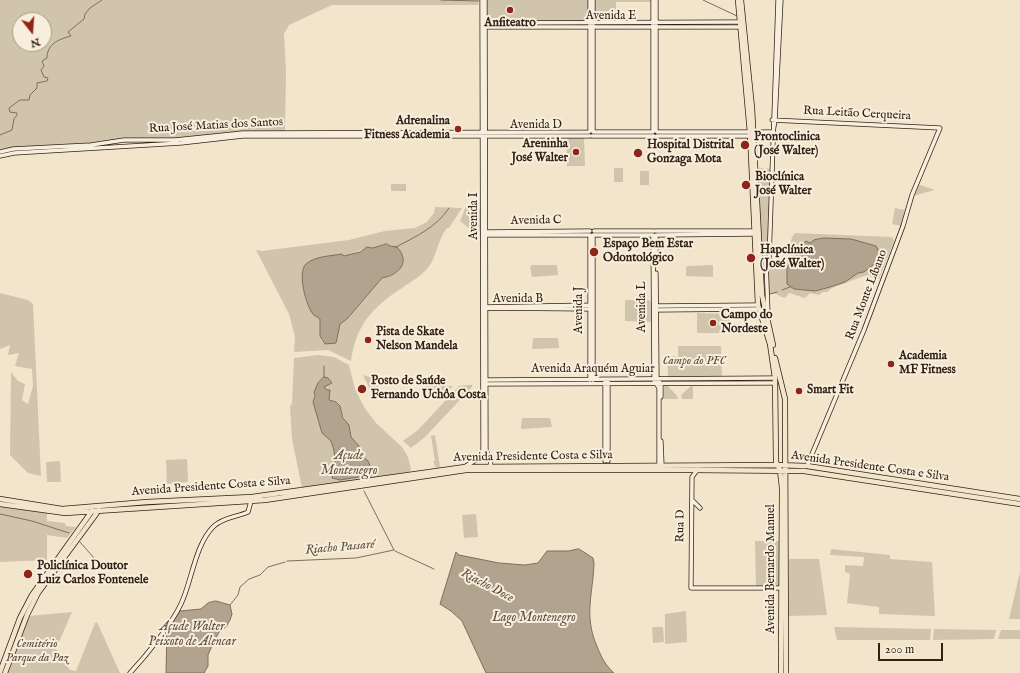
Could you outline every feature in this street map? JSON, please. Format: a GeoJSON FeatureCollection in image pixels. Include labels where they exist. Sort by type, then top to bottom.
{"type":"FeatureCollection","features":[{"type":"Feature","properties":{"kind":"main road"},"geometry":{"type":"LineString","coordinates":[[738,0],[752,134]]}},
{"type":"Feature","properties":{"kind":"main road"},"geometry":{"type":"LineString","coordinates":[[741,0],[752,134],[759,286],[785,399],[782,468]]}},
{"type":"Feature","properties":{"kind":"main road"},"geometry":{"type":"LineString","coordinates":[[759,286],[766,281]]}},
{"type":"Feature","properties":{"kind":"main road"},"geometry":{"type":"LineString","coordinates":[[760,295],[758,308],[770,344],[775,381],[776,462],[782,468]]}},
{"type":"Feature","properties":{"kind":"main road","name":"Avenida Presidente Costa e Silva"},"geometry":{"type":"LineString","coordinates":[[0,499],[62,509],[221,500],[253,500],[464,466],[490,468],[782,468],[807,466],[1020,504]]}},
{"type":"Feature","properties":{"kind":"main road","name":"Avenida Presidente Costa e Silva"},"geometry":{"type":"LineString","coordinates":[[542,468],[661,466],[698,468]]}},
{"type":"Feature","properties":{"kind":"main road","name":"Avenida Presidente Costa e Silva"},"geometry":{"type":"LineString","coordinates":[[318,490],[490,468]]}},
{"type":"Feature","properties":{"kind":"main road","name":"Avenida Presidente Costa e Silva"},"geometry":{"type":"LineString","coordinates":[[782,468],[834,476],[887,481],[1020,499]]}},
{"type":"Feature","properties":{"kind":"main road","name":"Avenida Bernardo Manuel"},"geometry":{"type":"LineString","coordinates":[[782,468],[786,673]]}},
{"type":"Feature","properties":{"kind":"main road"},"geometry":{"type":"LineString","coordinates":[[823,474],[827,473],[826,469]]}},
{"type":"Feature","properties":{"kind":"main road"},"geometry":{"type":"LineString","coordinates":[[834,476],[832,472],[838,471]]}},
{"type":"Feature","properties":{"kind":"main road"},"geometry":{"type":"LineString","coordinates":[[0,504],[81,515],[83,517],[83,522]]}},
{"type":"Feature","properties":{"kind":"main road"},"geometry":{"type":"LineString","coordinates":[[0,672],[28,606],[46,572],[83,522],[92,511],[97,508]]}},
{"type":"Feature","properties":{"kind":"main road"},"geometry":{"type":"LineString","coordinates":[[5,673],[28,606],[97,508]]}},
{"type":"Feature","properties":{"kind":"main road"},"geometry":{"type":"LineString","coordinates":[[65,513],[92,511]]}},
{"type":"Feature","properties":{"kind":"main road","name":"Avenida Bernardo Manuel"},"geometry":{"type":"LineString","coordinates":[[781,673],[784,588]]}},
{"type":"Feature","properties":{"kind":"street","name":"Avenida I"},"geometry":{"type":"LineString","coordinates":[[483,0],[484,382],[486,451],[491,459],[490,468]]}},
{"type":"Feature","properties":{"kind":"street"},"geometry":{"type":"LineString","coordinates":[[590,0],[592,25]]}},
{"type":"Feature","properties":{"kind":"street"},"geometry":{"type":"LineString","coordinates":[[591,133],[593,0]]}},
{"type":"Feature","properties":{"kind":"street"},"geometry":{"type":"LineString","coordinates":[[655,0],[655,133]]}},
{"type":"Feature","properties":{"kind":"street"},"geometry":{"type":"LineString","coordinates":[[768,321],[766,281],[779,0]]}},
{"type":"Feature","properties":{"kind":"street","name":"Avenida E"},"geometry":{"type":"LineString","coordinates":[[483,25],[740,25]]}},
{"type":"Feature","properties":{"kind":"street","name":"Rua Leitão Cerqueira"},"geometry":{"type":"LineString","coordinates":[[774,120],[940,128]]}},
{"type":"Feature","properties":{"kind":"street","name":"Rua Monte Líbano"},"geometry":{"type":"LineString","coordinates":[[807,466],[864,330],[903,226],[912,195],[940,128]]}},
{"type":"Feature","properties":{"kind":"street"},"geometry":{"type":"LineString","coordinates":[[752,134],[773,132]]}},
{"type":"Feature","properties":{"kind":"street","name":"Rua José Matias dos Santos"},"geometry":{"type":"LineString","coordinates":[[0,152],[13,149],[91,144],[124,140],[175,140],[243,133],[483,134]]}},
{"type":"Feature","properties":{"kind":"street","name":"Avenida D"},"geometry":{"type":"LineString","coordinates":[[483,134],[752,134]]}},
{"type":"Feature","properties":{"kind":"street","name":"Rua José Matias dos Santos"},"geometry":{"type":"LineString","coordinates":[[0,156],[14,153],[124,147],[243,136],[483,134]]}},
{"type":"Feature","properties":{"kind":"street"},"geometry":{"type":"LineString","coordinates":[[124,140],[126,143],[124,147]]}},
{"type":"Feature","properties":{"kind":"street"},"geometry":{"type":"LineString","coordinates":[[134,140],[131,143],[134,146]]}},
{"type":"Feature","properties":{"kind":"street","name":"Avenida C"},"geometry":{"type":"LineString","coordinates":[[484,233],[655,234],[757,232]]}},
{"type":"Feature","properties":{"kind":"street","name":"Avenida J"},"geometry":{"type":"LineString","coordinates":[[592,234],[590,307],[592,382]]}},
{"type":"Feature","properties":{"kind":"street","name":"Avenida J"},"geometry":{"type":"LineString","coordinates":[[592,234],[592,382]]}},
{"type":"Feature","properties":{"kind":"street","name":"Avenida L"},"geometry":{"type":"LineString","coordinates":[[655,234],[658,382]]}},
{"type":"Feature","properties":{"kind":"street","name":"Avenida L"},"geometry":{"type":"LineString","coordinates":[[655,234],[658,382]]}},
{"type":"Feature","properties":{"kind":"street","name":"Avenida B"},"geometry":{"type":"LineString","coordinates":[[484,308],[590,307]]}},
{"type":"Feature","properties":{"kind":"street"},"geometry":{"type":"LineString","coordinates":[[656,308],[758,308]]}},
{"type":"Feature","properties":{"kind":"street","name":"Avenida Araquém Aguiar"},"geometry":{"type":"LineString","coordinates":[[484,382],[775,381]]}},
{"type":"Feature","properties":{"kind":"street"},"geometry":{"type":"LineString","coordinates":[[606,461],[607,382]]}},
{"type":"Feature","properties":{"kind":"street"},"geometry":{"type":"LineString","coordinates":[[658,382],[661,466]]}},
{"type":"Feature","properties":{"kind":"street","name":"Avenida I"},"geometry":{"type":"LineString","coordinates":[[464,466],[481,456],[485,432]]}},
{"type":"Feature","properties":{"kind":"street","name":"Rua D"},"geometry":{"type":"LineString","coordinates":[[698,468],[692,477],[691,588],[784,588]]}},
{"type":"Feature","properties":{"kind":"street"},"geometry":{"type":"LineString","coordinates":[[692,499],[700,508]]}},
{"type":"Feature","properties":{"kind":"street"},"geometry":{"type":"LineString","coordinates":[[130,673],[150,649],[181,605],[194,566],[209,531],[223,520],[248,512],[253,500]]}},
{"type":"Feature","properties":{"kind":"green space"},"geometry":{"type":"Polygon","coordinates":[[[0,0],[478,0],[478,5],[332,5],[289,25],[284,34],[286,70],[285,132],[175,140],[134,140],[91,145],[13,149],[0,152],[0,0]]]}},
{"type":"Feature","properties":{"kind":"green space"},"geometry":{"type":"Polygon","coordinates":[[[486,0],[589,0],[589,22],[486,21],[486,0]]]}},
{"type":"Feature","properties":{"kind":"green space"},"geometry":{"type":"Polygon","coordinates":[[[594,0],[652,0],[652,2],[616,2],[616,21],[595,21],[594,0]]]}},
{"type":"Feature","properties":{"kind":"green space","name":"Areninha José Walter"},"geometry":{"type":"Polygon","coordinates":[[[566,138],[584,138],[585,166],[567,166],[566,138]]]}},
{"type":"Feature","properties":{"kind":"green space"},"geometry":{"type":"Polygon","coordinates":[[[614,168],[623,168],[623,182],[614,182],[614,168]]]}},
{"type":"Feature","properties":{"kind":"green space"},"geometry":{"type":"Polygon","coordinates":[[[758,168],[771,169],[767,259],[761,259],[758,168]]]}},
{"type":"Feature","properties":{"kind":"green space"},"geometry":{"type":"Polygon","coordinates":[[[640,171],[649,171],[649,185],[640,185],[640,171]]]}},
{"type":"Feature","properties":{"kind":"green space"},"geometry":{"type":"Polygon","coordinates":[[[391,184],[406,184],[406,191],[391,191],[391,184]]]}},
{"type":"Feature","properties":{"kind":"green space"},"geometry":{"type":"Polygon","coordinates":[[[917,184],[935,190],[913,196],[917,184]]]}},
{"type":"Feature","properties":{"kind":"green space"},"geometry":{"type":"Polygon","coordinates":[[[466,206],[474,206],[474,209],[480,210],[482,207],[482,231],[479,231],[479,227],[470,226],[470,229],[460,221],[466,206]]]}},
{"type":"Feature","properties":{"kind":"green space"},"geometry":{"type":"Polygon","coordinates":[[[435,207],[462,208],[441,238],[433,260],[427,269],[382,302],[368,318],[357,337],[353,348],[351,361],[328,350],[294,352],[295,337],[289,314],[256,250],[262,251],[349,240],[385,231],[415,228],[427,222],[434,213],[435,207]],[[381,245],[372,248],[367,247],[302,283],[312,311],[320,319],[321,340],[325,344],[340,324],[347,319],[382,278],[388,277],[400,268],[402,259],[399,248],[381,245]]]}},
{"type":"Feature","properties":{"kind":"green space"},"geometry":{"type":"Polygon","coordinates":[[[895,208],[905,210],[901,226],[892,224],[895,208]]]}},
{"type":"Feature","properties":{"kind":"green space"},"geometry":{"type":"Polygon","coordinates":[[[795,233],[892,237],[894,241],[879,279],[864,276],[832,288],[819,295],[810,293],[805,298],[789,293],[785,298],[777,294],[768,294],[769,264],[787,261],[790,258],[792,238],[795,233]]]}},
{"type":"Feature","properties":{"kind":"green space"},"geometry":{"type":"Polygon","coordinates":[[[532,265],[557,265],[558,275],[532,277],[530,267],[532,265]]]}},
{"type":"Feature","properties":{"kind":"green space"},"geometry":{"type":"Polygon","coordinates":[[[713,265],[713,277],[686,276],[686,267],[688,266],[713,265]]]}},
{"type":"Feature","properties":{"kind":"green space"},"geometry":{"type":"Polygon","coordinates":[[[0,293],[28,300],[33,304],[41,476],[28,473],[10,455],[11,372],[18,381],[25,384],[22,400],[28,404],[33,386],[32,369],[15,366],[19,353],[8,355],[10,345],[0,349],[0,293]]]}},
{"type":"Feature","properties":{"kind":"green space"},"geometry":{"type":"Polygon","coordinates":[[[625,300],[649,300],[651,302],[651,322],[625,321],[625,300]]]}},
{"type":"Feature","properties":{"kind":"green space","name":"Campo do Nordeste"},"geometry":{"type":"Polygon","coordinates":[[[697,313],[730,314],[729,333],[697,333],[697,313]]]}},
{"type":"Feature","properties":{"kind":"green space"},"geometry":{"type":"Polygon","coordinates":[[[533,338],[558,338],[559,348],[532,349],[533,338]]]}},
{"type":"Feature","properties":{"kind":"green space","name":"Campo do PFC"},"geometry":{"type":"Polygon","coordinates":[[[678,346],[721,346],[722,377],[668,377],[667,356],[678,357],[678,346]]]}},
{"type":"Feature","properties":{"kind":"green space"},"geometry":{"type":"Polygon","coordinates":[[[318,355],[334,357],[349,365],[355,389],[364,407],[376,423],[402,447],[408,457],[411,470],[409,472],[302,488],[292,439],[290,407],[292,403],[294,358],[318,355]],[[324,377],[314,392],[315,396],[313,402],[322,433],[331,441],[334,450],[335,462],[331,475],[337,480],[371,468],[358,450],[359,446],[351,437],[340,406],[338,403],[329,400],[330,392],[324,387],[331,383],[328,378],[324,377]]]}},
{"type":"Feature","properties":{"kind":"green space"},"geometry":{"type":"Polygon","coordinates":[[[363,375],[382,381],[383,384],[370,390],[363,375]]]}},
{"type":"Feature","properties":{"kind":"green space"},"geometry":{"type":"Polygon","coordinates":[[[472,385],[472,387],[425,437],[411,448],[403,441],[418,430],[459,386],[472,385]]]}},
{"type":"Feature","properties":{"kind":"green space"},"geometry":{"type":"Polygon","coordinates":[[[426,386],[453,386],[440,400],[426,386]]]}},
{"type":"Feature","properties":{"kind":"green space"},"geometry":{"type":"Polygon","coordinates":[[[664,386],[668,386],[678,399],[664,399],[664,386]]]}},
{"type":"Feature","properties":{"kind":"green space"},"geometry":{"type":"Polygon","coordinates":[[[691,386],[693,387],[693,399],[682,399],[681,395],[691,386]]]}},
{"type":"Feature","properties":{"kind":"green space"},"geometry":{"type":"Polygon","coordinates":[[[522,418],[550,418],[552,427],[522,429],[522,418]]]}},
{"type":"Feature","properties":{"kind":"green space"},"geometry":{"type":"Polygon","coordinates":[[[435,435],[440,467],[436,468],[433,461],[435,461],[431,436],[435,435]]]}},
{"type":"Feature","properties":{"kind":"green space"},"geometry":{"type":"Polygon","coordinates":[[[187,459],[188,482],[167,484],[166,460],[187,459]]]}},
{"type":"Feature","properties":{"kind":"green space"},"geometry":{"type":"Polygon","coordinates":[[[60,461],[61,482],[47,482],[46,462],[60,461]]]}},
{"type":"Feature","properties":{"kind":"green space"},"geometry":{"type":"Polygon","coordinates":[[[0,506],[47,513],[47,521],[65,523],[66,526],[76,527],[67,538],[47,535],[47,560],[0,562],[0,506]]]}},
{"type":"Feature","properties":{"kind":"green space"},"geometry":{"type":"Polygon","coordinates":[[[476,514],[478,537],[464,538],[462,515],[476,514]]]}},
{"type":"Feature","properties":{"kind":"green space"},"geometry":{"type":"Polygon","coordinates":[[[767,535],[776,535],[776,541],[779,541],[779,586],[756,587],[755,541],[767,541],[767,535]]]}},
{"type":"Feature","properties":{"kind":"green space"},"geometry":{"type":"Polygon","coordinates":[[[831,549],[890,555],[890,559],[932,562],[935,616],[879,614],[879,607],[847,603],[850,574],[845,572],[845,565],[863,566],[864,557],[830,555],[831,549]]]}},
{"type":"Feature","properties":{"kind":"green space"},"geometry":{"type":"Polygon","coordinates":[[[789,559],[819,559],[827,615],[788,616],[789,559]]]}},
{"type":"Feature","properties":{"kind":"green space"},"geometry":{"type":"Polygon","coordinates":[[[1020,572],[1020,619],[1009,619],[1020,572]]]}},
{"type":"Feature","properties":{"kind":"green space"},"geometry":{"type":"Polygon","coordinates":[[[686,611],[687,642],[665,644],[665,614],[686,611]]]}},
{"type":"Feature","properties":{"kind":"green space","name":"Cemitério Parque da Paz"},"geometry":{"type":"Polygon","coordinates":[[[72,612],[56,649],[70,670],[76,671],[95,623],[97,622],[120,673],[8,673],[29,616],[72,612]]]}},
{"type":"Feature","properties":{"kind":"green space"},"geometry":{"type":"Polygon","coordinates":[[[652,627],[663,627],[664,642],[653,643],[652,627]]]}},
{"type":"Feature","properties":{"kind":"green space"},"geometry":{"type":"Polygon","coordinates":[[[834,627],[931,629],[930,640],[837,640],[834,627]]]}},
{"type":"Feature","properties":{"kind":"green space"},"geometry":{"type":"Polygon","coordinates":[[[934,629],[996,630],[994,639],[933,640],[934,629]]]}},
{"type":"Feature","properties":{"kind":"green space"},"geometry":{"type":"Polygon","coordinates":[[[1001,630],[1020,630],[1020,639],[998,639],[1001,630]]]}},
{"type":"Feature","properties":{"kind":"water"},"geometry":{"type":"Polygon","coordinates":[[[824,238],[851,239],[876,246],[879,252],[878,261],[864,272],[858,273],[845,282],[830,287],[815,291],[794,289],[787,284],[787,269],[789,264],[795,259],[800,247],[806,241],[810,243],[814,240],[824,238]]]}},
{"type":"Feature","properties":{"kind":"water"},"geometry":{"type":"Polygon","coordinates":[[[387,244],[397,247],[401,253],[403,263],[401,267],[393,274],[382,278],[347,319],[340,324],[336,343],[325,344],[320,336],[320,319],[310,310],[305,297],[302,281],[303,268],[314,259],[342,254],[344,256],[360,252],[367,247],[372,248],[387,244]]]}},
{"type":"Feature","properties":{"kind":"water","name":"Açude Montenegro"},"geometry":{"type":"Polygon","coordinates":[[[324,377],[328,378],[332,383],[324,387],[327,390],[330,390],[329,400],[336,402],[340,406],[343,418],[349,425],[351,437],[359,446],[358,450],[362,452],[362,456],[368,461],[371,468],[374,469],[374,473],[371,475],[340,480],[332,478],[335,462],[334,450],[331,441],[322,433],[313,402],[315,396],[314,392],[318,383],[324,377]]]}},
{"type":"Feature","properties":{"kind":"water","name":"Lago Montenegro"},"geometry":{"type":"Polygon","coordinates":[[[579,549],[593,558],[594,563],[590,604],[590,623],[592,633],[601,656],[614,673],[486,673],[462,621],[440,604],[456,552],[459,555],[499,563],[525,565],[538,563],[547,551],[568,551],[579,549]]]}},
{"type":"Feature","properties":{"kind":"water","name":"Açude Walter Peixoto de Alencar"},"geometry":{"type":"Polygon","coordinates":[[[216,601],[230,605],[232,614],[226,627],[219,632],[211,648],[208,655],[208,666],[204,673],[166,673],[167,628],[180,611],[201,609],[208,603],[216,601]]]}},
{"type":"Feature","properties":{"kind":"waterway"},"geometry":{"type":"LineString","coordinates":[[0,135],[12,130],[17,113],[10,112],[9,108],[20,100],[29,100],[30,95],[37,88],[37,83],[47,81],[48,78],[44,77],[41,70],[44,66],[42,61],[47,58],[51,46],[54,43],[71,36],[68,32],[84,19],[85,14],[90,8],[102,0]]}},
{"type":"Feature","properties":{"kind":"waterway"},"geometry":{"type":"LineString","coordinates":[[441,0],[479,1]]}},
{"type":"Feature","properties":{"kind":"waterway"},"geometry":{"type":"LineString","coordinates":[[703,0],[737,16]]}},
{"type":"Feature","properties":{"kind":"waterway"},"geometry":{"type":"LineString","coordinates":[[396,247],[432,226],[449,208]]}},
{"type":"Feature","properties":{"kind":"waterway"},"geometry":{"type":"LineString","coordinates":[[782,290],[790,287]]}},
{"type":"Feature","properties":{"kind":"waterway"},"geometry":{"type":"LineString","coordinates":[[770,294],[777,292]]}},
{"type":"Feature","properties":{"kind":"waterway"},"geometry":{"type":"LineString","coordinates":[[324,366],[324,377]]}},
{"type":"Feature","properties":{"kind":"waterway"},"geometry":{"type":"LineString","coordinates":[[364,491],[394,550]]}},
{"type":"Feature","properties":{"kind":"waterway"},"geometry":{"type":"LineString","coordinates":[[0,514],[32,521],[69,533]]}},
{"type":"Feature","properties":{"kind":"waterway"},"geometry":{"type":"LineString","coordinates":[[80,542],[94,558]]}},
{"type":"Feature","properties":{"kind":"waterway","name":"Riacho Passaré"},"geometry":{"type":"LineString","coordinates":[[287,561],[356,558],[394,550]]}},
{"type":"Feature","properties":{"kind":"waterway","name":"Riacho Doce"},"geometry":{"type":"LineString","coordinates":[[395,551],[434,569]]}},
{"type":"Feature","properties":{"kind":"waterway","name":"Riacho Passaré"},"geometry":{"type":"LineString","coordinates":[[230,605],[238,595],[240,587],[249,579],[260,575],[268,567],[285,562]]}},
{"type":"Feature","properties":{"kind":"place","name":"Anfiteatro"},"geometry":{"type":"Point","coordinates":[510,10]}},
{"type":"Feature","properties":{"kind":"place","name":"Adrenalina Fitness Academia"},"geometry":{"type":"Point","coordinates":[458,129]}},
{"type":"Feature","properties":{"kind":"place","name":"Prontoclinica (José Walter)"},"geometry":{"type":"Point","coordinates":[745,145]}},
{"type":"Feature","properties":{"kind":"place","name":"Areninha José Walter"},"geometry":{"type":"Point","coordinates":[576,152]}},
{"type":"Feature","properties":{"kind":"place","name":"Hospital Distrital Gonzaga Mota"},"geometry":{"type":"Point","coordinates":[638,153]}},
{"type":"Feature","properties":{"kind":"place","name":"Bioclínica José Walter"},"geometry":{"type":"Point","coordinates":[746,185]}},
{"type":"Feature","properties":{"kind":"place","name":"Espaço Bem Estar Odontológico"},"geometry":{"type":"Point","coordinates":[594,252]}},
{"type":"Feature","properties":{"kind":"place","name":"Hapclínica (José Walter)"},"geometry":{"type":"Point","coordinates":[751,258]}},
{"type":"Feature","properties":{"kind":"place","name":"Campo do Nordeste"},"geometry":{"type":"Point","coordinates":[713,323]}},
{"type":"Feature","properties":{"kind":"place","name":"Pista de Skate Nelson Mandela"},"geometry":{"type":"Point","coordinates":[368,340]}},
{"type":"Feature","properties":{"kind":"place","name":"Academia MF Fitness"},"geometry":{"type":"Point","coordinates":[891,364]}},
{"type":"Feature","properties":{"kind":"place","name":"Posto de Saúde Fernando Uchôa Costa"},"geometry":{"type":"Point","coordinates":[362,389]}},
{"type":"Feature","properties":{"kind":"place","name":"Smart Fit"},"geometry":{"type":"Point","coordinates":[799,391]}},
{"type":"Feature","properties":{"kind":"place","name":"Policlínica Doutor Luiz Carlos Fontenele"},"geometry":{"type":"Point","coordinates":[28,574]}}]}
